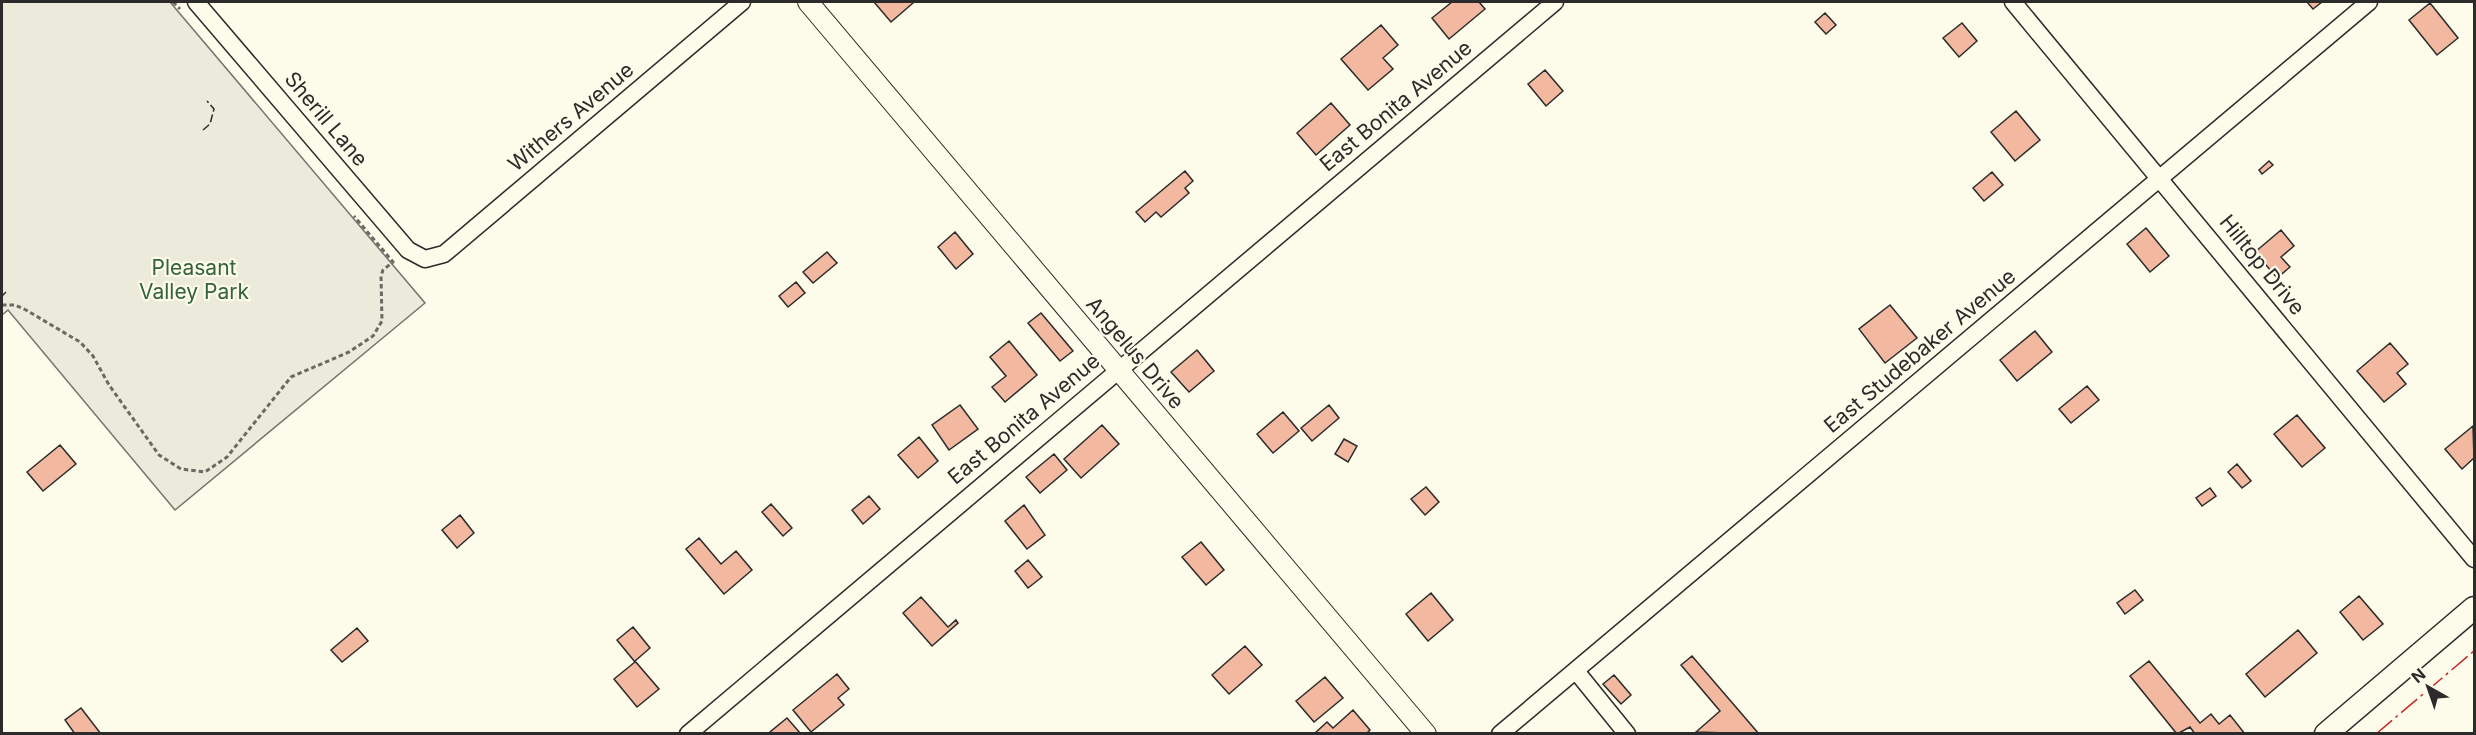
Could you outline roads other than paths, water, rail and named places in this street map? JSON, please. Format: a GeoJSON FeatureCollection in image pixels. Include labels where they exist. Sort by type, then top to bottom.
{"type":"FeatureCollection","features":[{"type":"Feature","properties":{"kind":"main road"},"geometry":{"type":"LineString","coordinates":[[2326,734],[2475,608]]}},
{"type":"Feature","properties":{"kind":"street","name":"Sherill Lane"},"geometry":{"type":"LineString","coordinates":[[196,2],[408,250],[425,259]]}},
{"type":"Feature","properties":{"kind":"street","name":"Withers Avenue"},"geometry":{"type":"LineString","coordinates":[[425,259],[444,254],[742,2]]}},
{"type":"Feature","properties":{"kind":"street","name":"Angelus Drive"},"geometry":{"type":"LineString","coordinates":[[808,2],[1426,734]]}},
{"type":"Feature","properties":{"kind":"street","name":"East Bonita Avenue"},"geometry":{"type":"LineString","coordinates":[[688,734],[1117,369],[1556,2]]}},
{"type":"Feature","properties":{"kind":"street","name":"Hilltop Drive"},"geometry":{"type":"LineString","coordinates":[[2013,2],[2475,559]]}},
{"type":"Feature","properties":{"kind":"street","name":"East Studebaker Avenue"},"geometry":{"type":"LineString","coordinates":[[1500,734],[2369,2]]}},
{"type":"Feature","properties":{"kind":"street"},"geometry":{"type":"LineString","coordinates":[[1576,671],[1627,734]]}},
{"type":"Feature","properties":{"kind":"park label","name":"Pleasant Valley Park"},"geometry":{"type":"Point","coordinates":[194,280]}}]}
